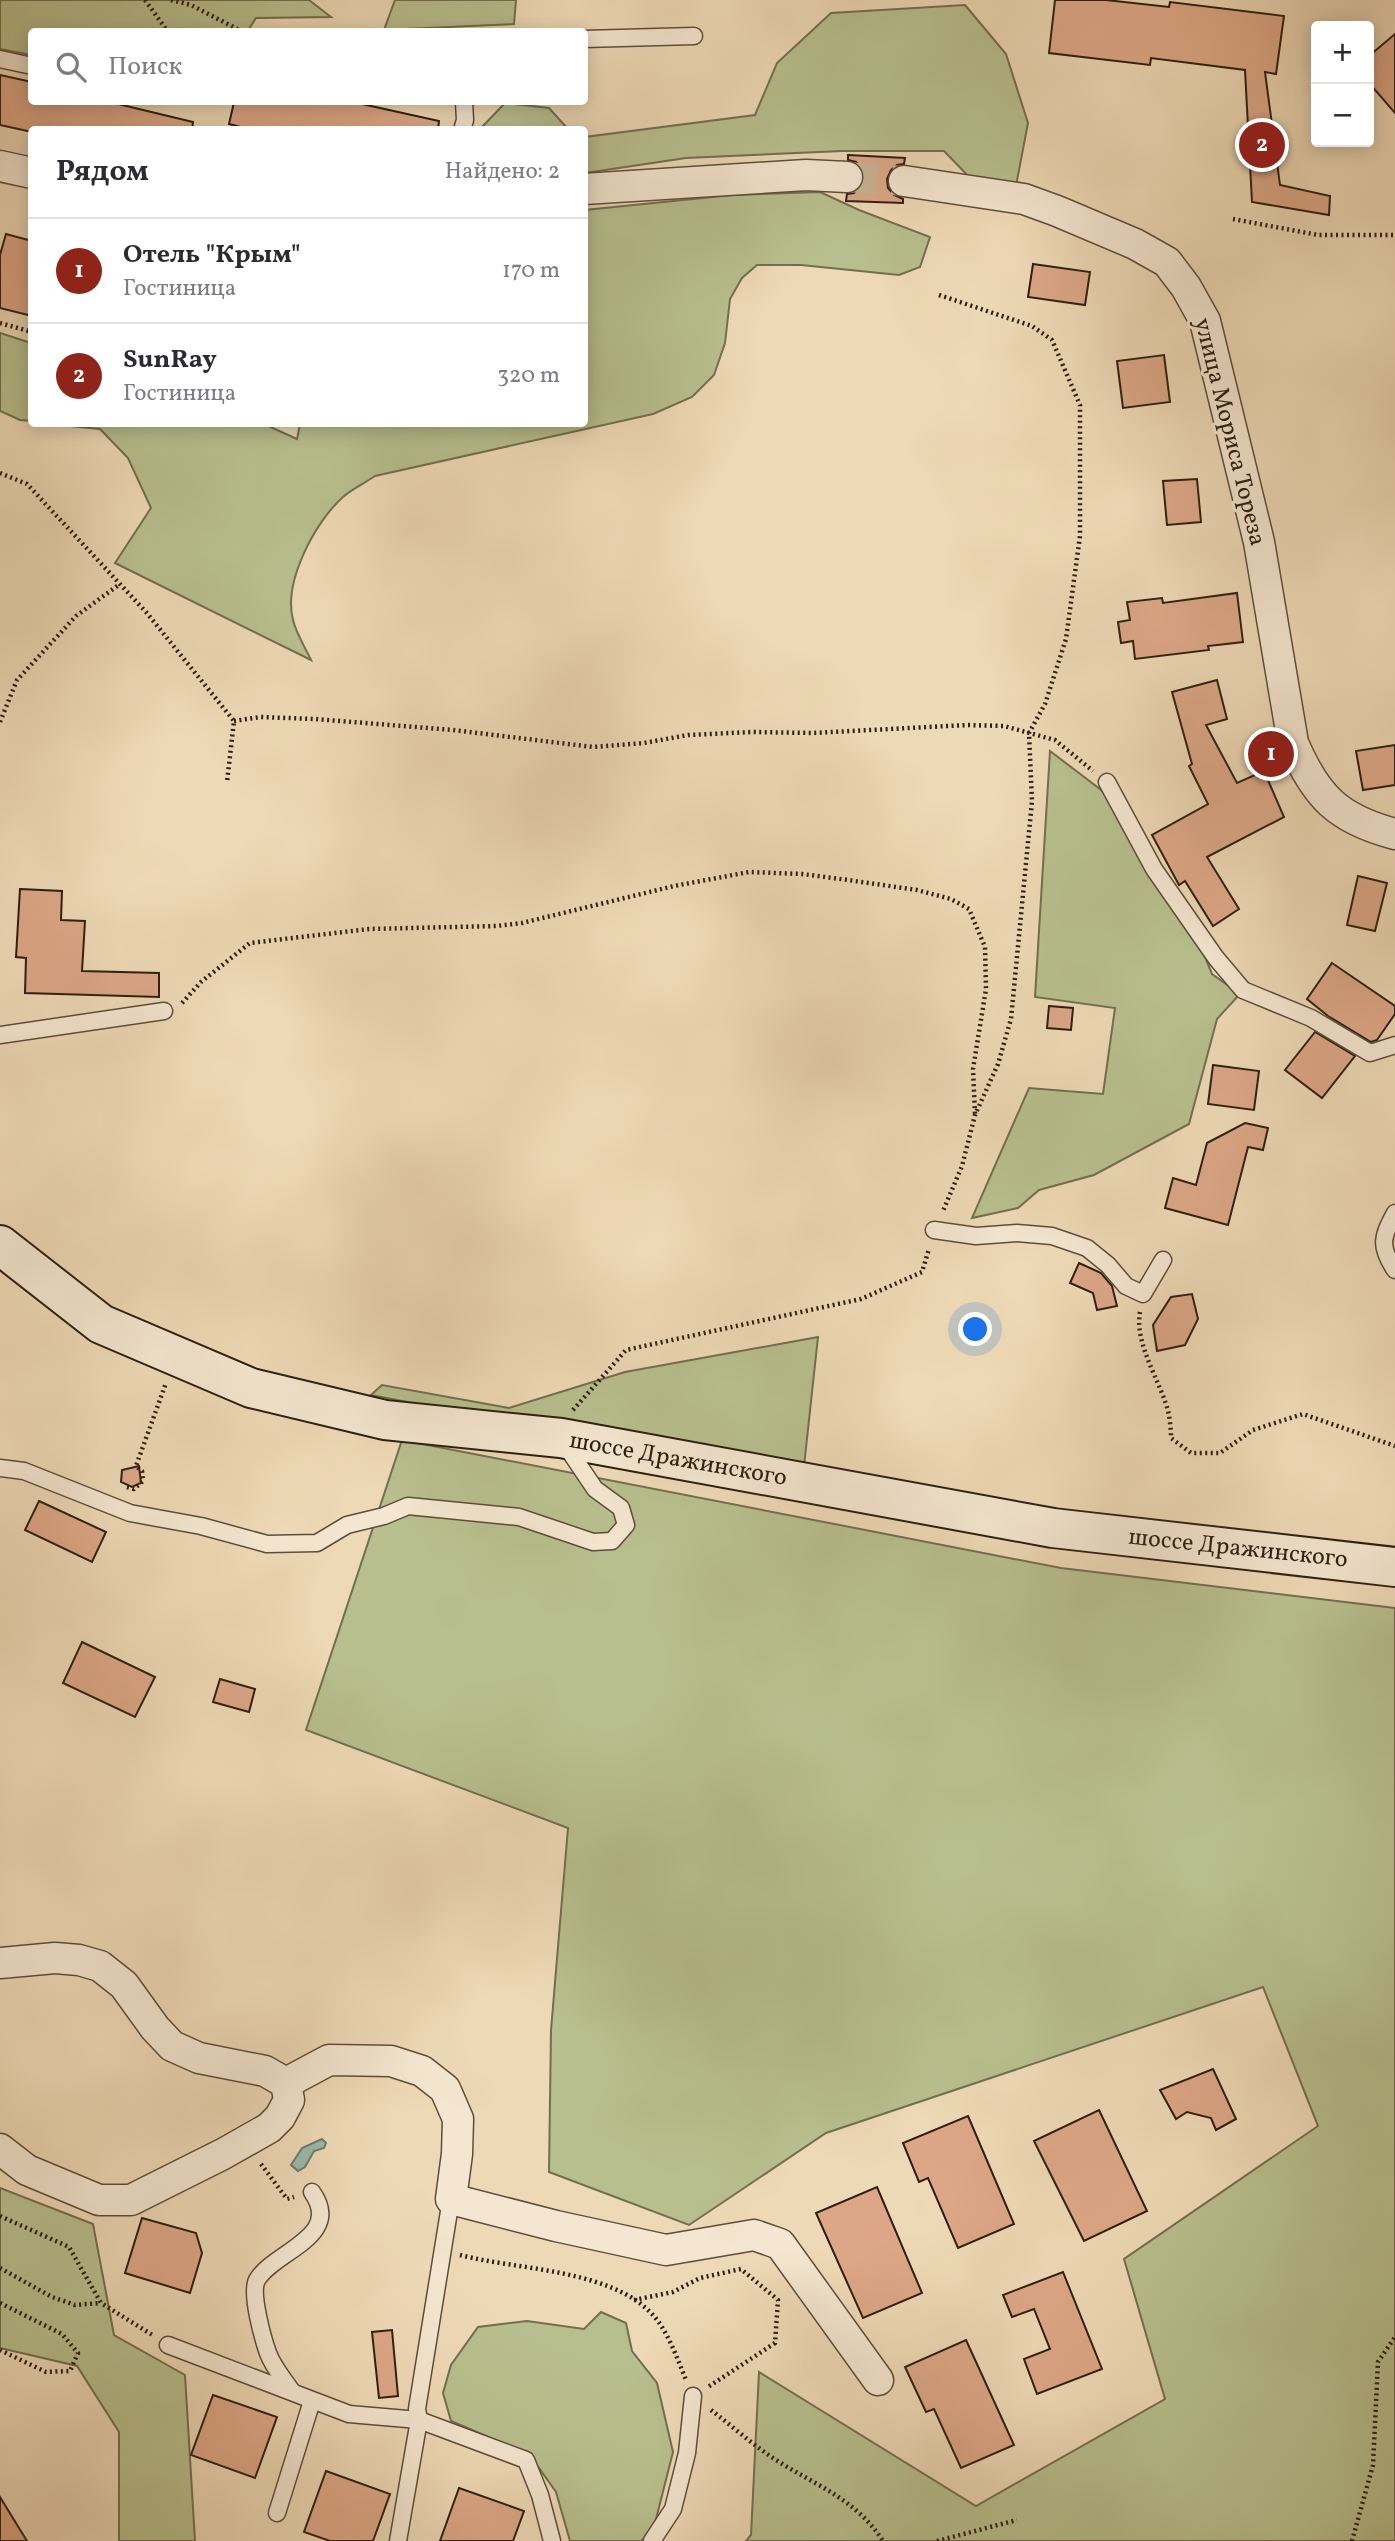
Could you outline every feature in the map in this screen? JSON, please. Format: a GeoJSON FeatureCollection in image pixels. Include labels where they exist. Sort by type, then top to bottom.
{"type":"FeatureCollection","features":[{"type":"Feature","properties":{"kind":"main road","name":"шоссе Дражинского"},"geometry":{"type":"LineString","coordinates":[[0,1245],[101,1324],[251,1388],[385,1420],[561,1438],[1053,1528],[1395,1567]]}},
{"type":"Feature","properties":{"kind":"street"},"geometry":{"type":"LineString","coordinates":[[0,166],[28,172]]}},
{"type":"Feature","properties":{"kind":"street"},"geometry":{"type":"LineString","coordinates":[[588,189],[806,175],[847,177]]}},
{"type":"Feature","properties":{"kind":"street","name":"улица Мориса Тореза"},"geometry":{"type":"LineString","coordinates":[[904,181],[1024,199],[1057,211],[1135,244],[1167,262],[1186,287],[1205,321],[1259,542],[1293,743],[1305,772],[1330,804],[1367,827],[1395,834]]}},
{"type":"Feature","properties":{"kind":"street"},"geometry":{"type":"LineString","coordinates":[[0,1963],[55,1958],[79,1960],[100,1966],[124,1985],[155,2028],[172,2046],[199,2059],[265,2071],[286,2083]]}},
{"type":"Feature","properties":{"kind":"street"},"geometry":{"type":"LineString","coordinates":[[286,2083],[329,2060],[391,2061],[422,2071],[445,2090],[458,2119],[457,2154],[450,2199],[666,2250],[754,2235],[780,2244],[878,2380]]}},
{"type":"Feature","properties":{"kind":"street"},"geometry":{"type":"LineString","coordinates":[[0,2147],[27,2170],[99,2200],[131,2200],[269,2128],[280,2117],[289,2100],[286,2083]]}},
{"type":"Feature","properties":{"kind":"lane"},"geometry":{"type":"LineString","coordinates":[[588,39],[694,36]]}},
{"type":"Feature","properties":{"kind":"lane"},"geometry":{"type":"LineString","coordinates":[[0,59],[28,65]]}},
{"type":"Feature","properties":{"kind":"lane"},"geometry":{"type":"LineString","coordinates":[[463,126],[464,105]]}},
{"type":"Feature","properties":{"kind":"lane"},"geometry":{"type":"LineString","coordinates":[[1107,782],[1154,869],[1216,958],[1242,990],[1311,1018],[1370,1054],[1395,1045]]}},
{"type":"Feature","properties":{"kind":"lane"},"geometry":{"type":"LineString","coordinates":[[0,1035],[164,1011]]}},
{"type":"Feature","properties":{"kind":"lane"},"geometry":{"type":"LineString","coordinates":[[1395,1213],[1385,1231],[1384,1253],[1395,1269]]}},
{"type":"Feature","properties":{"kind":"lane"},"geometry":{"type":"LineString","coordinates":[[934,1230],[976,1236],[1017,1233],[1052,1236],[1087,1248],[1108,1265],[1125,1286],[1143,1294],[1163,1260]]}},
{"type":"Feature","properties":{"kind":"lane"},"geometry":{"type":"LineString","coordinates":[[0,1468],[24,1471],[130,1513],[267,1544],[317,1543],[347,1525],[384,1516],[408,1506],[519,1517],[593,1542],[612,1541],[626,1525],[621,1508],[595,1489],[561,1438]]}},
{"type":"Feature","properties":{"kind":"lane"},"geometry":{"type":"LineString","coordinates":[[291,2390],[268,2353],[256,2301],[256,2283],[265,2270],[313,2234],[320,2213],[318,2201],[312,2192]]}},
{"type":"Feature","properties":{"kind":"lane"},"geometry":{"type":"LineString","coordinates":[[398,2541],[419,2420],[417,2409],[450,2199]]}},
{"type":"Feature","properties":{"kind":"lane"},"geometry":{"type":"LineString","coordinates":[[167,2345],[349,2414],[419,2420],[526,2460],[540,2495],[552,2541]]}},
{"type":"Feature","properties":{"kind":"lane"},"geometry":{"type":"LineString","coordinates":[[652,2541],[673,2509],[687,2453],[693,2396]]}},
{"type":"Feature","properties":{"kind":"lane"},"geometry":{"type":"LineString","coordinates":[[277,2512],[312,2401]]}},
{"type":"Feature","properties":{"kind":"path"},"geometry":{"type":"LineString","coordinates":[[145,0],[165,28]]}},
{"type":"Feature","properties":{"kind":"path"},"geometry":{"type":"LineString","coordinates":[[172,0],[191,5],[235,28]]}},
{"type":"Feature","properties":{"kind":"path"},"geometry":{"type":"LineString","coordinates":[[1233,219],[1318,235],[1395,235]]}},
{"type":"Feature","properties":{"kind":"path"},"geometry":{"type":"LineString","coordinates":[[561,1438],[572,1412],[626,1350],[861,1299],[922,1272],[934,1230],[962,1166],[975,1115],[998,1064],[1011,1019],[1032,801],[1029,733],[1045,704],[1066,639],[1080,536],[1080,405],[1052,340],[1032,326],[939,295]]}},
{"type":"Feature","properties":{"kind":"path"},"geometry":{"type":"LineString","coordinates":[[0,323],[28,331]]}},
{"type":"Feature","properties":{"kind":"path"},"geometry":{"type":"LineString","coordinates":[[0,473],[27,484],[146,612],[234,721],[227,782]]}},
{"type":"Feature","properties":{"kind":"path"},"geometry":{"type":"LineString","coordinates":[[0,722],[17,680],[76,616],[120,584]]}},
{"type":"Feature","properties":{"kind":"path"},"geometry":{"type":"LineString","coordinates":[[234,721],[260,717],[342,721],[453,730],[593,747],[643,743],[688,735],[1004,726],[1055,740],[1107,782]]}},
{"type":"Feature","properties":{"kind":"path"},"geometry":{"type":"LineString","coordinates":[[164,1011],[182,1003],[201,982],[250,943],[369,929],[522,923],[749,872],[825,877],[917,890],[951,899],[969,909],[985,947],[986,989],[973,1069],[975,1115]]}},
{"type":"Feature","properties":{"kind":"path"},"geometry":{"type":"LineString","coordinates":[[1143,1294],[1138,1323],[1156,1384],[1169,1413],[1171,1438],[1191,1452],[1220,1453],[1253,1430],[1303,1414],[1395,1446]]}},
{"type":"Feature","properties":{"kind":"path"},"geometry":{"type":"LineString","coordinates":[[127,1487],[134,1489],[144,1481],[142,1471],[136,1466],[176,1356]]}},
{"type":"Feature","properties":{"kind":"path"},"geometry":{"type":"LineString","coordinates":[[0,2216],[69,2247],[101,2303],[167,2345]]}},
{"type":"Feature","properties":{"kind":"path"},"geometry":{"type":"LineString","coordinates":[[442,2250],[483,2261],[579,2277],[624,2292],[652,2314],[671,2344],[693,2396],[775,2459],[836,2495],[871,2523],[883,2541]]}},
{"type":"Feature","properties":{"kind":"path"},"geometry":{"type":"LineString","coordinates":[[0,2269],[52,2297],[75,2305],[101,2303]]}},
{"type":"Feature","properties":{"kind":"path"},"geometry":{"type":"LineString","coordinates":[[633,2300],[673,2292],[700,2278],[741,2269],[778,2300],[775,2343],[693,2396]]}},
{"type":"Feature","properties":{"kind":"path"},"geometry":{"type":"LineString","coordinates":[[0,2303],[62,2334],[78,2353],[70,2371],[46,2372],[0,2350]]}},
{"type":"Feature","properties":{"kind":"path"},"geometry":{"type":"LineString","coordinates":[[1352,2541],[1373,2465],[1378,2362],[1395,2337]]}},
{"type":"Feature","properties":{"kind":"path"},"geometry":{"type":"LineString","coordinates":[[937,2541],[1017,2520]]}},
{"type":"Feature","properties":{"kind":"green space"},"geometry":{"type":"Polygon","coordinates":[[[0,0],[309,0],[331,17],[256,18],[250,28],[28,28],[28,54],[0,49],[0,0]]]}},
{"type":"Feature","properties":{"kind":"green space"},"geometry":{"type":"Polygon","coordinates":[[[395,0],[516,0],[514,24],[385,28],[395,0]]]}},
{"type":"Feature","properties":{"kind":"green space"},"geometry":{"type":"Polygon","coordinates":[[[965,5],[1006,54],[1028,123],[1015,191],[977,185],[944,151],[842,151],[686,158],[588,173],[588,137],[755,115],[777,63],[831,13],[965,5]]]}},
{"type":"Feature","properties":{"kind":"green space"},"geometry":{"type":"Polygon","coordinates":[[[503,105],[523,105],[549,108],[565,126],[483,126],[503,105]]]}},
{"type":"Feature","properties":{"kind":"green space"},"geometry":{"type":"Polygon","coordinates":[[[820,192],[930,237],[920,267],[899,275],[801,265],[757,265],[742,278],[730,299],[725,343],[714,375],[692,397],[653,414],[375,476],[354,489],[332,508],[322,521],[297,571],[291,605],[293,620],[311,660],[115,563],[151,508],[128,458],[100,429],[80,427],[271,427],[297,439],[299,427],[588,427],[588,210],[732,195],[820,192]]]}},
{"type":"Feature","properties":{"kind":"green space"},"geometry":{"type":"Polygon","coordinates":[[[0,333],[28,342],[28,421],[0,411],[0,333]]]}},
{"type":"Feature","properties":{"kind":"green space"},"geometry":{"type":"Polygon","coordinates":[[[1050,751],[1117,802],[1184,906],[1212,974],[1240,994],[1217,1019],[1189,1124],[1094,1175],[1039,1190],[1018,1208],[972,1218],[1029,1088],[1103,1094],[1115,1008],[1035,997],[1050,751]]]}},
{"type":"Feature","properties":{"kind":"green space"},"geometry":{"type":"Polygon","coordinates":[[[818,1337],[804,1466],[594,1438],[371,1395],[382,1385],[509,1408],[625,1372],[818,1337]]]}},
{"type":"Feature","properties":{"kind":"green space"},"geometry":{"type":"Polygon","coordinates":[[[402,1440],[1061,1568],[1395,1608],[1395,2541],[746,2541],[751,2535],[759,2372],[976,2506],[1165,2399],[1124,2259],[1318,2126],[1263,1987],[826,2133],[689,2225],[549,2172],[551,2030],[568,1828],[306,1730],[402,1440]]]}},
{"type":"Feature","properties":{"kind":"green space"},"geometry":{"type":"Polygon","coordinates":[[[0,2188],[93,2224],[114,2335],[185,2375],[195,2541],[119,2541],[119,2432],[77,2366],[0,2348],[0,2188]]]}},
{"type":"Feature","properties":{"kind":"green space"},"geometry":{"type":"Polygon","coordinates":[[[601,2312],[626,2323],[632,2351],[657,2383],[673,2452],[654,2527],[641,2541],[570,2541],[556,2492],[529,2454],[451,2421],[443,2393],[451,2365],[478,2327],[527,2321],[584,2329],[601,2312]]]}},
{"type":"Feature","properties":{"kind":"shaded area"},"geometry":{"type":"Polygon","coordinates":[[[322,2139],[326,2143],[324,2148],[314,2151],[305,2167],[298,2171],[291,2165],[302,2148],[322,2139]]]}},
{"type":"Feature","properties":{"kind":"building"},"geometry":{"type":"Polygon","coordinates":[[[1055,0],[1106,0],[1169,7],[1170,2],[1284,16],[1276,74],[1265,72],[1280,185],[1330,196],[1329,215],[1252,202],[1245,70],[1151,58],[1150,65],[1049,53],[1055,0]]]}},
{"type":"Feature","properties":{"kind":"building"},"geometry":{"type":"Polygon","coordinates":[[[1395,34],[1395,113],[1374,89],[1374,52],[1395,34]]]}},
{"type":"Feature","properties":{"kind":"building"},"geometry":{"type":"Polygon","coordinates":[[[0,75],[28,81],[28,105],[122,105],[193,122],[192,126],[28,126],[28,131],[0,125],[0,75]]]}},
{"type":"Feature","properties":{"kind":"building"},"geometry":{"type":"Polygon","coordinates":[[[233,105],[367,105],[439,121],[438,126],[229,124],[233,105]]]}},
{"type":"Feature","properties":{"kind":"building"},"geometry":{"type":"Polygon","coordinates":[[[848,155],[905,158],[904,164],[891,170],[887,179],[888,188],[903,199],[903,203],[846,201],[847,194],[854,193],[861,187],[864,177],[862,168],[856,162],[848,160],[848,155]]]}},
{"type":"Feature","properties":{"kind":"building"},"geometry":{"type":"Polygon","coordinates":[[[6,234],[28,240],[28,315],[0,308],[0,255],[6,234]]]}},
{"type":"Feature","properties":{"kind":"building"},"geometry":{"type":"Polygon","coordinates":[[[1033,264],[1090,272],[1085,305],[1028,297],[1033,264]]]}},
{"type":"Feature","properties":{"kind":"building"},"geometry":{"type":"Polygon","coordinates":[[[1164,355],[1170,402],[1123,408],[1117,361],[1164,355]]]}},
{"type":"Feature","properties":{"kind":"building"},"geometry":{"type":"Polygon","coordinates":[[[1197,479],[1201,522],[1167,525],[1163,481],[1197,479]]]}},
{"type":"Feature","properties":{"kind":"building"},"geometry":{"type":"Polygon","coordinates":[[[1237,593],[1243,642],[1208,646],[1209,650],[1135,659],[1133,641],[1121,643],[1118,622],[1130,620],[1127,602],[1162,598],[1163,603],[1237,593]]]}},
{"type":"Feature","properties":{"kind":"building"},"geometry":{"type":"Polygon","coordinates":[[[1217,680],[1227,719],[1206,725],[1237,783],[1264,771],[1284,817],[1207,857],[1239,909],[1213,926],[1185,881],[1179,885],[1152,835],[1208,804],[1189,766],[1192,764],[1172,692],[1217,680]]]}},
{"type":"Feature","properties":{"kind":"building"},"geometry":{"type":"Polygon","coordinates":[[[1395,745],[1395,785],[1363,790],[1356,751],[1395,745]]]}},
{"type":"Feature","properties":{"kind":"building"},"geometry":{"type":"Polygon","coordinates":[[[1358,876],[1387,883],[1375,931],[1347,925],[1358,876]]]}},
{"type":"Feature","properties":{"kind":"building"},"geometry":{"type":"Polygon","coordinates":[[[20,889],[62,891],[61,920],[85,921],[82,971],[159,973],[159,997],[25,993],[26,958],[16,957],[20,889]]]}},
{"type":"Feature","properties":{"kind":"building"},"geometry":{"type":"Polygon","coordinates":[[[1332,963],[1395,1006],[1395,1014],[1377,1040],[1371,1042],[1328,1016],[1307,999],[1332,963]]]}},
{"type":"Feature","properties":{"kind":"building"},"geometry":{"type":"Polygon","coordinates":[[[1049,1006],[1073,1008],[1071,1030],[1047,1028],[1049,1006]]]}},
{"type":"Feature","properties":{"kind":"building"},"geometry":{"type":"Polygon","coordinates":[[[1315,1032],[1355,1056],[1322,1098],[1285,1070],[1315,1032]]]}},
{"type":"Feature","properties":{"kind":"building"},"geometry":{"type":"Polygon","coordinates":[[[1213,1065],[1259,1071],[1254,1110],[1208,1104],[1213,1065]]]}},
{"type":"Feature","properties":{"kind":"building"},"geometry":{"type":"Polygon","coordinates":[[[1245,1123],[1268,1128],[1263,1150],[1248,1147],[1228,1225],[1165,1208],[1173,1178],[1196,1185],[1207,1143],[1245,1123]]]}},
{"type":"Feature","properties":{"kind":"building"},"geometry":{"type":"Polygon","coordinates":[[[1079,1263],[1101,1273],[1112,1286],[1117,1306],[1097,1310],[1093,1293],[1070,1283],[1079,1263]]]}},
{"type":"Feature","properties":{"kind":"building"},"geometry":{"type":"Polygon","coordinates":[[[1192,1294],[1198,1319],[1185,1345],[1157,1351],[1153,1325],[1171,1297],[1192,1294]]]}},
{"type":"Feature","properties":{"kind":"building"},"geometry":{"type":"Polygon","coordinates":[[[139,1466],[141,1483],[132,1487],[121,1482],[122,1470],[139,1466]]]}},
{"type":"Feature","properties":{"kind":"building"},"geometry":{"type":"Polygon","coordinates":[[[39,1501],[106,1532],[92,1562],[25,1530],[39,1501]]]}},
{"type":"Feature","properties":{"kind":"building"},"geometry":{"type":"Polygon","coordinates":[[[82,1642],[155,1677],[135,1717],[63,1683],[82,1642]]]}},
{"type":"Feature","properties":{"kind":"building"},"geometry":{"type":"Polygon","coordinates":[[[220,1679],[255,1689],[249,1712],[213,1702],[220,1679]]]}},
{"type":"Feature","properties":{"kind":"building"},"geometry":{"type":"Polygon","coordinates":[[[1213,2069],[1236,2119],[1216,2130],[1211,2118],[1187,2112],[1176,2119],[1160,2090],[1213,2069]]]}},
{"type":"Feature","properties":{"kind":"building"},"geometry":{"type":"Polygon","coordinates":[[[1099,2110],[1147,2211],[1084,2241],[1034,2141],[1099,2110]]]}},
{"type":"Feature","properties":{"kind":"building"},"geometry":{"type":"Polygon","coordinates":[[[968,2116],[1014,2224],[958,2248],[928,2178],[919,2182],[903,2143],[968,2116]]]}},
{"type":"Feature","properties":{"kind":"building"},"geometry":{"type":"Polygon","coordinates":[[[877,2187],[922,2293],[863,2318],[816,2213],[877,2187]]]}},
{"type":"Feature","properties":{"kind":"building"},"geometry":{"type":"Polygon","coordinates":[[[142,2218],[196,2233],[202,2253],[190,2293],[125,2273],[142,2218]]]}},
{"type":"Feature","properties":{"kind":"building"},"geometry":{"type":"Polygon","coordinates":[[[1063,2272],[1102,2369],[1037,2394],[1024,2359],[1050,2349],[1034,2309],[1012,2317],[1003,2295],[1063,2272]]]}},
{"type":"Feature","properties":{"kind":"building"},"geometry":{"type":"Polygon","coordinates":[[[392,2330],[398,2396],[379,2398],[372,2332],[392,2330]]]}},
{"type":"Feature","properties":{"kind":"building"},"geometry":{"type":"Polygon","coordinates":[[[966,2340],[1014,2445],[961,2468],[934,2409],[926,2412],[905,2367],[966,2340]]]}},
{"type":"Feature","properties":{"kind":"building"},"geometry":{"type":"Polygon","coordinates":[[[213,2395],[277,2417],[255,2478],[191,2455],[213,2395]]]}},
{"type":"Feature","properties":{"kind":"building"},"geometry":{"type":"Polygon","coordinates":[[[326,2471],[390,2494],[373,2541],[330,2541],[304,2532],[326,2471]]]}},
{"type":"Feature","properties":{"kind":"building"},"geometry":{"type":"Polygon","coordinates":[[[459,2488],[524,2511],[513,2541],[440,2541],[459,2488]]]}},
{"type":"Feature","properties":{"kind":"building"},"geometry":{"type":"Polygon","coordinates":[[[0,2497],[27,2541],[0,2541],[0,2497]]]}},
{"type":"Feature","properties":{"kind":"tunnel"},"geometry":{"type":"LineString","coordinates":[[847,177],[904,181]]}},
{"type":"Feature","properties":{"kind":"place","name":"SunRay"},"geometry":{"type":"Point","coordinates":[1262,145]}},
{"type":"Feature","properties":{"kind":"place","name":"Отель \"Крым\""},"geometry":{"type":"Point","coordinates":[1271,754]}}]}
